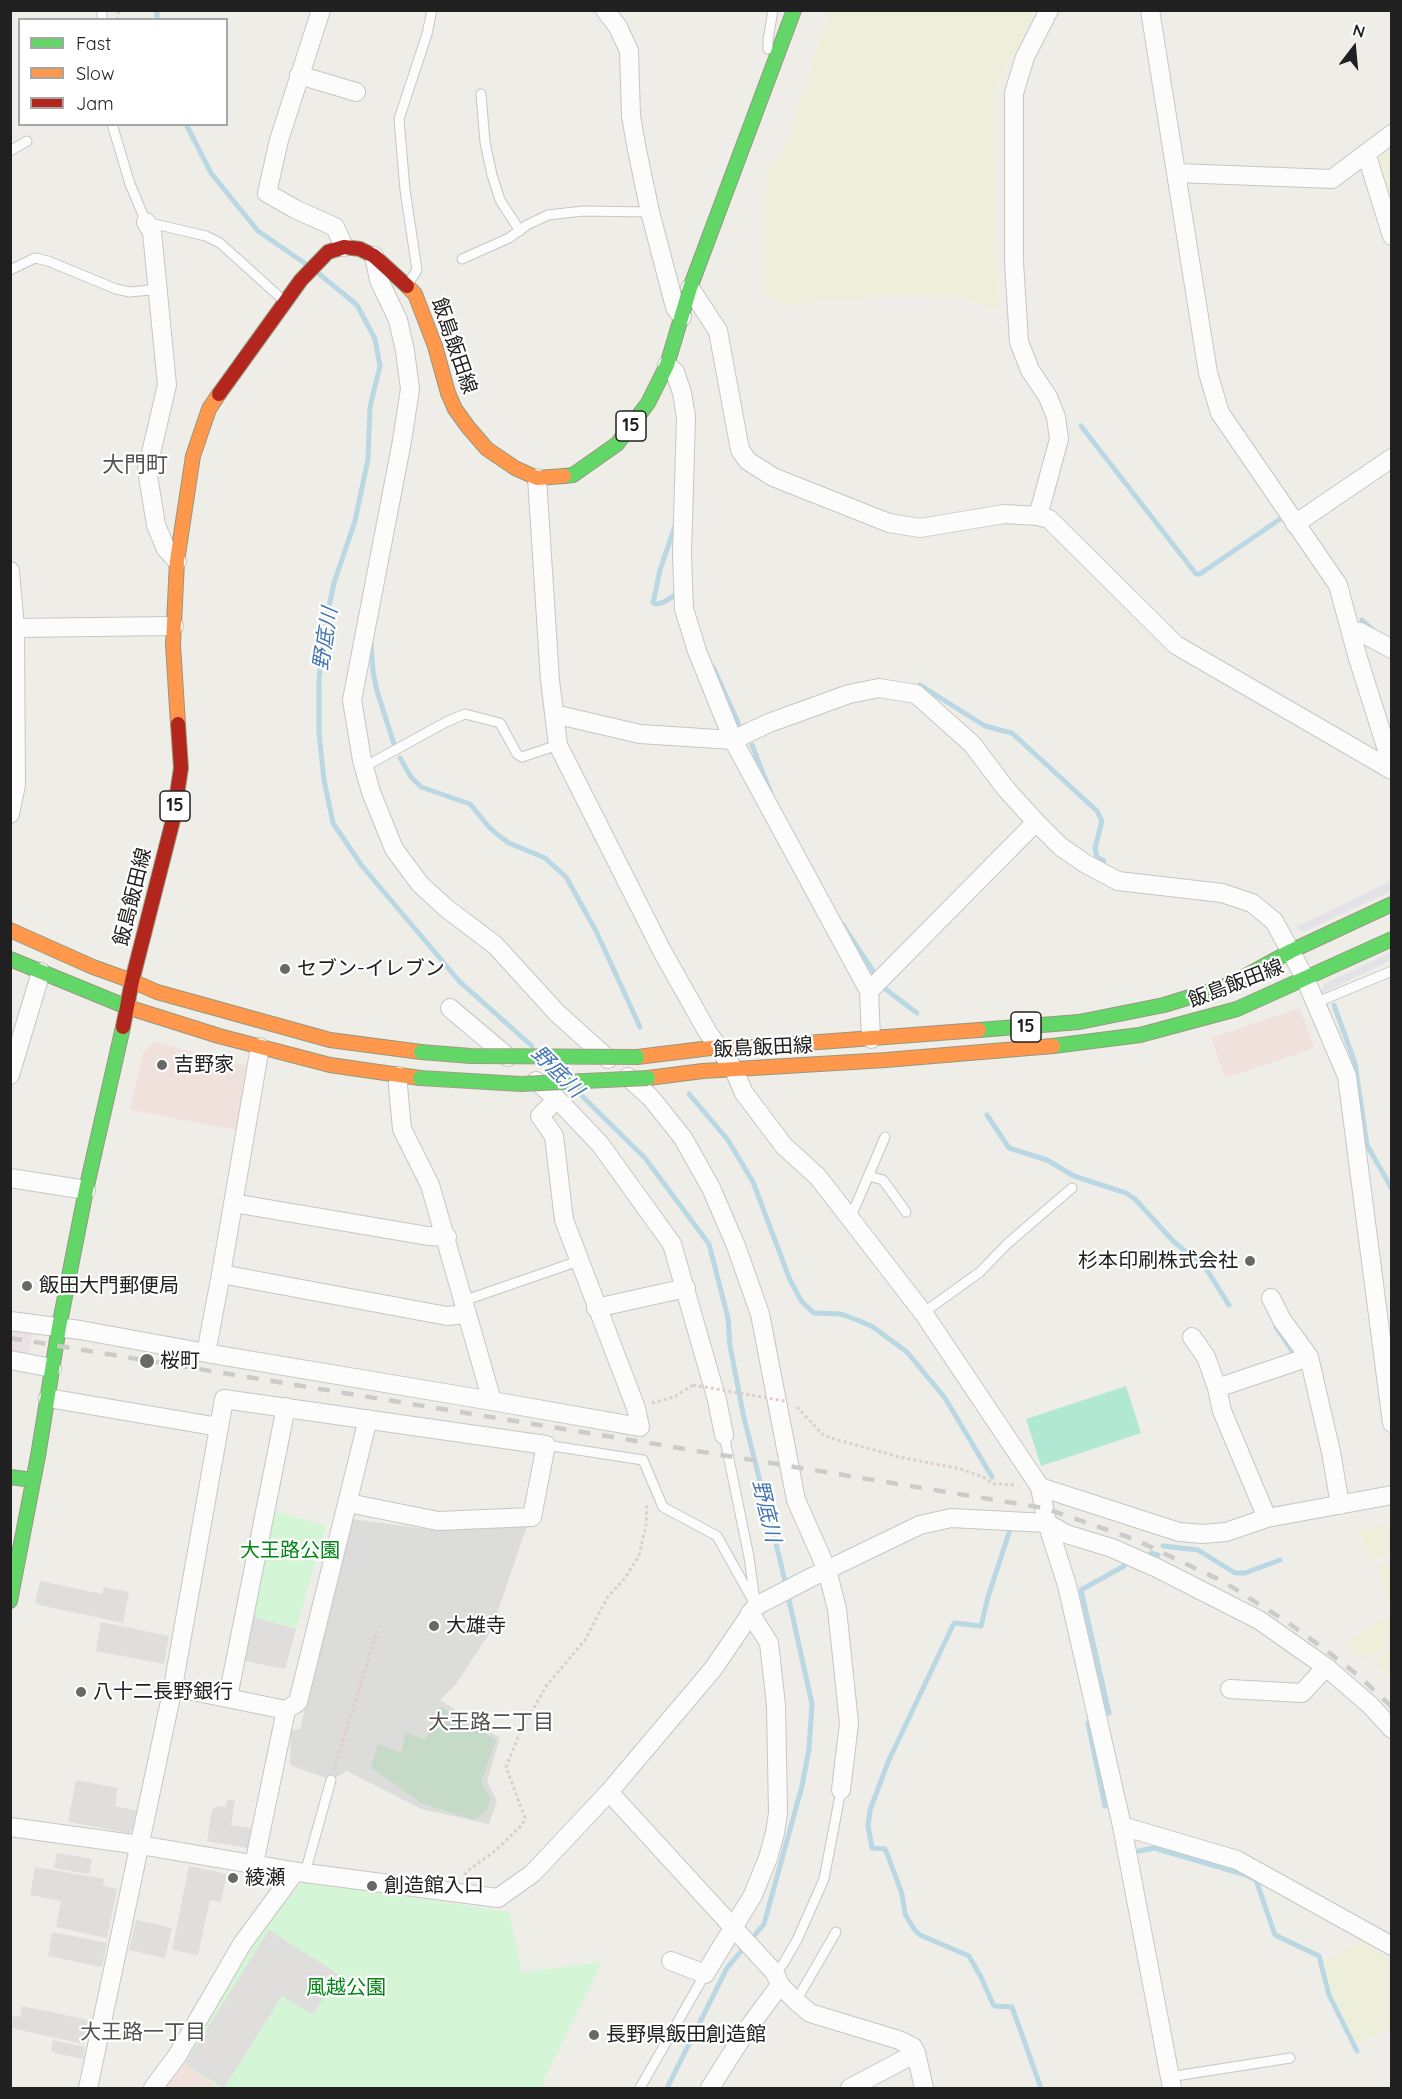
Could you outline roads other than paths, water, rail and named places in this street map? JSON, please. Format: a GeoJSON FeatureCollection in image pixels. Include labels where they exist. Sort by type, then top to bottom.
{"type":"FeatureCollection","features":[{"type":"Feature","properties":{"kind":"main road","name":"15"},"geometry":{"type":"LineString","coordinates":[[537,478],[573,475],[617,444],[648,403],[667,365],[690,288],[794,10]]}},
{"type":"Feature","properties":{"kind":"main road","name":"飯島飯田線"},"geometry":{"type":"LineString","coordinates":[[10,1601],[86,1190],[132,981],[173,820],[181,768],[173,645],[177,561],[193,456],[209,409],[301,280],[336,250],[360,249],[374,256],[415,294],[431,336],[448,393],[455,409],[468,427],[487,448],[515,468],[537,478]]}},
{"type":"Feature","properties":{"kind":"main road","name":"飯島飯田線"},"geometry":{"type":"LineString","coordinates":[[132,981],[157,992],[330,1040],[471,1056],[638,1057],[719,1047],[871,1039],[1079,1022],[1153,1007],[1229,985],[1291,951],[1392,904]]}},
{"type":"Feature","properties":{"kind":"main road"},"geometry":{"type":"LineString","coordinates":[[10,930],[93,967],[132,981]]}},
{"type":"Feature","properties":{"kind":"main road","name":"飯島飯田線"},"geometry":{"type":"LineString","coordinates":[[127,1007],[219,1036],[330,1065],[399,1076],[521,1084],[648,1078],[703,1071],[886,1060],[1102,1041],[1176,1026],[1237,1009],[1392,939]]}},
{"type":"Feature","properties":{"kind":"main road"},"geometry":{"type":"LineString","coordinates":[[10,959],[127,1007]]}},
{"type":"Feature","properties":{"kind":"main road"},"geometry":{"type":"LineString","coordinates":[[10,1477],[33,1480]]}},
{"type":"Feature","properties":{"kind":"street"},"geometry":{"type":"LineString","coordinates":[[321,10],[279,140],[267,193],[335,227],[336,250]]}},
{"type":"Feature","properties":{"kind":"street"},"geometry":{"type":"LineString","coordinates":[[605,10],[618,27],[629,51],[631,116],[650,212],[675,307],[682,317]]}},
{"type":"Feature","properties":{"kind":"street"},"geometry":{"type":"LineString","coordinates":[[1038,516],[1059,439],[1056,417],[1048,397],[1030,370],[1019,342],[1014,262],[1014,93],[1025,57],[1049,10]]}},
{"type":"Feature","properties":{"kind":"street"},"geometry":{"type":"LineString","coordinates":[[1150,10],[1208,373],[1220,413],[1338,585],[1390,761]]}},
{"type":"Feature","properties":{"kind":"street"},"geometry":{"type":"LineString","coordinates":[[299,75],[356,92]]}},
{"type":"Feature","properties":{"kind":"street"},"geometry":{"type":"LineString","coordinates":[[1177,173],[1332,179],[1392,134]]}},
{"type":"Feature","properties":{"kind":"street"},"geometry":{"type":"LineString","coordinates":[[1366,153],[1392,236]]}},
{"type":"Feature","properties":{"kind":"street"},"geometry":{"type":"LineString","coordinates":[[146,222],[152,232],[167,385],[147,470],[156,525],[166,549],[177,561]]}},
{"type":"Feature","properties":{"kind":"street"},"geometry":{"type":"LineString","coordinates":[[374,256],[379,280],[398,320],[410,389],[352,700],[371,792],[394,849],[420,884],[446,908],[495,945],[557,1013],[651,1098],[683,1138],[711,1188],[736,1246],[760,1314],[796,1500],[827,1570],[837,1609],[849,1723],[842,1790]]}},
{"type":"Feature","properties":{"kind":"street"},"geometry":{"type":"LineString","coordinates":[[690,288],[718,331],[740,450],[748,461],[773,477],[889,523],[920,528],[1004,514],[1049,519],[1176,645],[1390,761]]}},
{"type":"Feature","properties":{"kind":"street"},"geometry":{"type":"LineString","coordinates":[[667,365],[675,372],[682,393],[686,417],[682,554],[684,609],[697,651],[733,740],[784,823],[869,991],[871,1039]]}},
{"type":"Feature","properties":{"kind":"street"},"geometry":{"type":"LineString","coordinates":[[1295,524],[1392,458]]}},
{"type":"Feature","properties":{"kind":"street"},"geometry":{"type":"LineString","coordinates":[[537,478],[542,575],[558,745],[663,951],[706,1031],[734,1070],[744,1093],[784,1146],[818,1177],[923,1313],[1040,1487],[1047,1523],[1066,1585],[1122,1826],[1170,2083]]}},
{"type":"Feature","properties":{"kind":"street"},"geometry":{"type":"LineString","coordinates":[[10,571],[15,628],[13,726],[16,785],[10,814]]}},
{"type":"Feature","properties":{"kind":"street"},"geometry":{"type":"LineString","coordinates":[[15,628],[174,626]]}},
{"type":"Feature","properties":{"kind":"street"},"geometry":{"type":"LineString","coordinates":[[1351,631],[1360,632],[1392,649]]}},
{"type":"Feature","properties":{"kind":"street"},"geometry":{"type":"LineString","coordinates":[[554,714],[640,734],[733,740],[769,723],[849,694],[879,688],[916,694],[972,744],[1006,789],[1036,822],[1061,847],[1086,864],[1118,881],[1222,893],[1252,903],[1274,921],[1305,978],[1347,1076],[1392,1423]]}},
{"type":"Feature","properties":{"kind":"street"},"geometry":{"type":"LineString","coordinates":[[869,991],[1036,822]]}},
{"type":"Feature","properties":{"kind":"street"},"geometry":{"type":"LineString","coordinates":[[10,1075],[40,972]]}},
{"type":"Feature","properties":{"kind":"street"},"geometry":{"type":"LineString","coordinates":[[450,1008],[557,1099],[600,1144],[672,1244],[717,1400],[724,1435]]}},
{"type":"Feature","properties":{"kind":"street"},"geometry":{"type":"LineString","coordinates":[[206,1353],[260,1047]]}},
{"type":"Feature","properties":{"kind":"street"},"geometry":{"type":"LineString","coordinates":[[399,1076],[402,1129],[430,1185],[447,1237],[492,1401]]}},
{"type":"Feature","properties":{"kind":"street"},"geometry":{"type":"LineString","coordinates":[[10,1321],[59,1327],[640,1427],[636,1408],[564,1220],[554,1136],[540,1116],[557,1099]]}},
{"type":"Feature","properties":{"kind":"street"},"geometry":{"type":"LineString","coordinates":[[10,1178],[86,1190]]}},
{"type":"Feature","properties":{"kind":"street"},"geometry":{"type":"LineString","coordinates":[[234,1203],[428,1236],[447,1237]]}},
{"type":"Feature","properties":{"kind":"street"},"geometry":{"type":"LineString","coordinates":[[221,1274],[447,1316],[465,1307]]}},
{"type":"Feature","properties":{"kind":"street"},"geometry":{"type":"LineString","coordinates":[[597,1308],[686,1288]]}},
{"type":"Feature","properties":{"kind":"street"},"geometry":{"type":"LineString","coordinates":[[1271,1298],[1282,1320],[1309,1357],[1331,1452],[1340,1505]]}},
{"type":"Feature","properties":{"kind":"street"},"geometry":{"type":"LineString","coordinates":[[1192,1337],[1206,1357],[1222,1411],[1267,1518]]}},
{"type":"Feature","properties":{"kind":"street"},"geometry":{"type":"LineString","coordinates":[[1217,1388],[1309,1357]]}},
{"type":"Feature","properties":{"kind":"street"},"geometry":{"type":"LineString","coordinates":[[10,1360],[52,1368]]}},
{"type":"Feature","properties":{"kind":"street"},"geometry":{"type":"LineString","coordinates":[[48,1398],[219,1427]]}},
{"type":"Feature","properties":{"kind":"street"},"geometry":{"type":"LineString","coordinates":[[88,2088],[172,1687],[224,1399],[546,1445],[532,1517],[438,1521],[348,1503]]}},
{"type":"Feature","properties":{"kind":"street"},"geometry":{"type":"LineString","coordinates":[[228,1697],[286,1407]]}},
{"type":"Feature","properties":{"kind":"street"},"geometry":{"type":"LineString","coordinates":[[254,1864],[286,1710],[298,1702],[368,1419]]}},
{"type":"Feature","properties":{"kind":"street"},"geometry":{"type":"LineString","coordinates":[[1040,1487],[1179,1532],[1203,1534],[1226,1532],[1267,1518],[1392,1495]]}},
{"type":"Feature","properties":{"kind":"street"},"geometry":{"type":"LineString","coordinates":[[10,1827],[140,1845],[300,1873],[498,1898],[533,1873],[609,1792],[713,1669],[758,1606],[810,1578],[920,1526],[951,1518],[1047,1523],[1066,1534],[1128,1555],[1167,1573],[1259,1620],[1326,1666],[1370,1705],[1392,1730]]}},
{"type":"Feature","properties":{"kind":"street"},"geometry":{"type":"LineString","coordinates":[[671,1961],[705,1974],[736,1931],[768,1858],[778,1813],[776,1705],[769,1643],[758,1606]]}},
{"type":"Feature","properties":{"kind":"street"},"geometry":{"type":"LineString","coordinates":[[1230,1689],[1302,1693],[1326,1666]]}},
{"type":"Feature","properties":{"kind":"street"},"geometry":{"type":"LineString","coordinates":[[172,1687],[286,1710]]}},
{"type":"Feature","properties":{"kind":"street"},"geometry":{"type":"LineString","coordinates":[[609,1792],[736,1931],[795,2001],[810,2013],[899,2040],[913,2047],[924,2088]]}},
{"type":"Feature","properties":{"kind":"street"},"geometry":{"type":"LineString","coordinates":[[1122,1826],[1237,1860],[1392,1946]]}},
{"type":"Feature","properties":{"kind":"street"},"geometry":{"type":"LineString","coordinates":[[153,2088],[177,2056],[242,1944],[300,1873]]}},
{"type":"Feature","properties":{"kind":"street"},"geometry":{"type":"LineString","coordinates":[[710,2088],[746,2031],[774,1974]]}},
{"type":"Feature","properties":{"kind":"street"},"geometry":{"type":"LineString","coordinates":[[850,2088],[916,2053]]}},
{"type":"Feature","properties":{"kind":"lane"},"geometry":{"type":"LineString","coordinates":[[407,286],[417,270],[404,179],[399,120],[427,34],[432,10]]}},
{"type":"Feature","properties":{"kind":"lane"},"geometry":{"type":"LineString","coordinates":[[772,68],[768,39],[773,10]]}},
{"type":"Feature","properties":{"kind":"lane"},"geometry":{"type":"LineString","coordinates":[[481,94],[485,142],[492,175],[500,200],[520,231]]}},
{"type":"Feature","properties":{"kind":"lane"},"geometry":{"type":"LineString","coordinates":[[113,126],[130,184],[146,222],[206,236],[220,243],[285,301]]}},
{"type":"Feature","properties":{"kind":"lane"},"geometry":{"type":"LineString","coordinates":[[10,151],[27,141]]}},
{"type":"Feature","properties":{"kind":"lane"},"geometry":{"type":"LineString","coordinates":[[462,259],[520,231],[537,220],[566,212],[596,210],[650,212]]}},
{"type":"Feature","properties":{"kind":"lane"},"geometry":{"type":"LineString","coordinates":[[10,270],[35,258],[48,261],[116,289],[130,292],[150,290]]}},
{"type":"Feature","properties":{"kind":"lane"},"geometry":{"type":"LineString","coordinates":[[364,767],[465,714],[500,723],[517,754],[522,757],[558,745]]}},
{"type":"Feature","properties":{"kind":"lane"},"geometry":{"type":"LineString","coordinates":[[1315,1003],[1392,971]]}},
{"type":"Feature","properties":{"kind":"lane"},"geometry":{"type":"LineString","coordinates":[[850,1219],[885,1137]]}},
{"type":"Feature","properties":{"kind":"lane"},"geometry":{"type":"LineString","coordinates":[[869,1176],[883,1180],[906,1212]]}},
{"type":"Feature","properties":{"kind":"lane"},"geometry":{"type":"LineString","coordinates":[[923,1313],[980,1272],[1006,1244],[1072,1188]]}},
{"type":"Feature","properties":{"kind":"lane"},"geometry":{"type":"LineString","coordinates":[[465,1307],[579,1259]]}},
{"type":"Feature","properties":{"kind":"lane"},"geometry":{"type":"LineString","coordinates":[[724,1435],[758,1606]]}},
{"type":"Feature","properties":{"kind":"lane"},"geometry":{"type":"LineString","coordinates":[[546,1445],[643,1460],[663,1507],[717,1536],[758,1606]]}},
{"type":"Feature","properties":{"kind":"lane"},"geometry":{"type":"LineString","coordinates":[[300,1873],[331,1780]]}},
{"type":"Feature","properties":{"kind":"lane"},"geometry":{"type":"LineString","coordinates":[[774,1974],[783,1964],[797,1940],[824,1879],[842,1790]]}},
{"type":"Feature","properties":{"kind":"lane"},"geometry":{"type":"LineString","coordinates":[[795,2001],[836,1932]]}},
{"type":"Feature","properties":{"kind":"lane"},"geometry":{"type":"LineString","coordinates":[[640,2088],[705,1974]]}},
{"type":"Feature","properties":{"kind":"lane"},"geometry":{"type":"LineString","coordinates":[[1170,2083],[1290,2058]]}},
{"type":"Feature","properties":{"kind":"waterway","name":"野底川"},"geometry":{"type":"LineString","coordinates":[[157,10],[157,18]]}},
{"type":"Feature","properties":{"kind":"waterway","name":"野底川"},"geometry":{"type":"LineString","coordinates":[[187,126],[211,173],[258,231],[306,264]]}},
{"type":"Feature","properties":{"kind":"waterway","name":"野底川"},"geometry":{"type":"LineString","coordinates":[[318,273],[357,305],[375,339],[380,366],[370,407],[368,459],[355,521],[334,583],[325,625],[319,680],[319,734],[324,780],[333,823],[362,866],[460,982],[532,1046]]}},
{"type":"Feature","properties":{"kind":"waterway"},"geometry":{"type":"LineString","coordinates":[[1081,426],[1196,574],[1200,574],[1283,517]]}},
{"type":"Feature","properties":{"kind":"waterway"},"geometry":{"type":"LineString","coordinates":[[676,523],[660,570],[653,603],[664,602],[677,594]]}},
{"type":"Feature","properties":{"kind":"waterway"},"geometry":{"type":"LineString","coordinates":[[1362,620],[1372,629]]}},
{"type":"Feature","properties":{"kind":"waterway"},"geometry":{"type":"LineString","coordinates":[[371,642],[377,691],[394,744]]}},
{"type":"Feature","properties":{"kind":"waterway"},"geometry":{"type":"LineString","coordinates":[[713,667],[741,729]]}},
{"type":"Feature","properties":{"kind":"waterway"},"geometry":{"type":"LineString","coordinates":[[920,685],[985,726],[1012,733],[1097,811],[1102,821],[1095,848],[1097,857],[1104,861]]}},
{"type":"Feature","properties":{"kind":"waterway"},"geometry":{"type":"LineString","coordinates":[[752,745],[770,791]]}},
{"type":"Feature","properties":{"kind":"waterway"},"geometry":{"type":"LineString","coordinates":[[400,758],[411,777],[421,787],[470,804],[498,835],[509,843],[545,858],[566,877],[596,931],[640,1027]]}},
{"type":"Feature","properties":{"kind":"waterway"},"geometry":{"type":"LineString","coordinates":[[842,924],[873,971]]}},
{"type":"Feature","properties":{"kind":"waterway"},"geometry":{"type":"LineString","coordinates":[[884,988],[917,1013]]}},
{"type":"Feature","properties":{"kind":"waterway"},"geometry":{"type":"LineString","coordinates":[[1334,1005],[1355,1063],[1367,1145],[1392,1189]]}},
{"type":"Feature","properties":{"kind":"waterway","name":"野底川"},"geometry":{"type":"LineString","coordinates":[[577,1091],[645,1158],[709,1244],[728,1318],[730,1346],[744,1418],[781,1564],[812,1704],[809,1749],[802,1786],[764,1924],[727,1968],[667,2088]]}},
{"type":"Feature","properties":{"kind":"waterway"},"geometry":{"type":"LineString","coordinates":[[689,1094],[728,1140],[753,1182],[790,1280],[802,1302],[814,1313],[841,1314],[873,1327],[907,1352],[945,1398],[992,1477]]}},
{"type":"Feature","properties":{"kind":"waterway"},"geometry":{"type":"LineString","coordinates":[[987,1115],[1009,1148],[1047,1160],[1074,1176],[1126,1193],[1135,1199],[1173,1241],[1205,1267],[1229,1305]]}},
{"type":"Feature","properties":{"kind":"waterway"},"geometry":{"type":"LineString","coordinates":[[1276,1327],[1295,1355]]}},
{"type":"Feature","properties":{"kind":"waterway"},"geometry":{"type":"LineString","coordinates":[[1009,1533],[981,1626],[955,1623],[953,1625],[888,1762],[870,1810],[868,1826],[872,1848],[885,1849],[902,1894],[905,1914],[914,1929],[920,1935],[969,1956],[993,2004],[1012,2007],[1041,2088]]}},
{"type":"Feature","properties":{"kind":"waterway"},"geometry":{"type":"LineString","coordinates":[[1163,1546],[1198,1550],[1235,1573],[1245,1573],[1280,1560]]}},
{"type":"Feature","properties":{"kind":"waterway"},"geometry":{"type":"LineString","coordinates":[[1151,1553],[1158,1555]]}},
{"type":"Feature","properties":{"kind":"waterway"},"geometry":{"type":"LineString","coordinates":[[1109,1713],[1081,1590],[1124,1566]]}},
{"type":"Feature","properties":{"kind":"waterway"},"geometry":{"type":"LineString","coordinates":[[1088,1723],[1105,1806]]}},
{"type":"Feature","properties":{"kind":"waterway"},"geometry":{"type":"LineString","coordinates":[[1139,1851],[1154,1848],[1256,1880],[1275,1935],[1319,1956],[1329,1995],[1357,2051]]}},
{"type":"Feature","properties":{"kind":"railway"},"geometry":{"type":"LineString","coordinates":[[10,1338],[1044,1508],[1134,1539],[1224,1582],[1323,1648],[1359,1676],[1392,1707]]}},
{"type":"Feature","properties":{"kind":"place","name":"セブン-イレブン"},"geometry":{"type":"Point","coordinates":[285,969]}},
{"type":"Feature","properties":{"kind":"place","name":"吉野家"},"geometry":{"type":"Point","coordinates":[162,1065]}},
{"type":"Feature","properties":{"kind":"place","name":"杉本印刷株式会社"},"geometry":{"type":"Point","coordinates":[1250,1261]}},
{"type":"Feature","properties":{"kind":"place","name":"飯田大門郵便局"},"geometry":{"type":"Point","coordinates":[27,1286]}},
{"type":"Feature","properties":{"kind":"place","name":"桜町"},"geometry":{"type":"Point","coordinates":[147,1361]}},
{"type":"Feature","properties":{"kind":"place","name":"大雄寺"},"geometry":{"type":"Point","coordinates":[434,1626]}},
{"type":"Feature","properties":{"kind":"place","name":"八十二長野銀行"},"geometry":{"type":"Point","coordinates":[81,1692]}},
{"type":"Feature","properties":{"kind":"place","name":"綾瀬"},"geometry":{"type":"Point","coordinates":[233,1878]}},
{"type":"Feature","properties":{"kind":"place","name":"創造館入口"},"geometry":{"type":"Point","coordinates":[372,1886]}},
{"type":"Feature","properties":{"kind":"place","name":"長野県飯田創造館"},"geometry":{"type":"Point","coordinates":[594,2035]}},
{"type":"Feature","properties":{"kind":"district","name":"大門町"},"geometry":{"type":"Point","coordinates":[135,465]}},
{"type":"Feature","properties":{"kind":"district","name":"大王路二丁目"},"geometry":{"type":"Point","coordinates":[491,1723]}},
{"type":"Feature","properties":{"kind":"district","name":"大王路一丁目"},"geometry":{"type":"Point","coordinates":[143,2033]}},
{"type":"Feature","properties":{"kind":"park label","name":"大王路公園"},"geometry":{"type":"Point","coordinates":[290,1551]}},
{"type":"Feature","properties":{"kind":"park label","name":"風越公園"},"geometry":{"type":"Point","coordinates":[346,1988]}}]}
